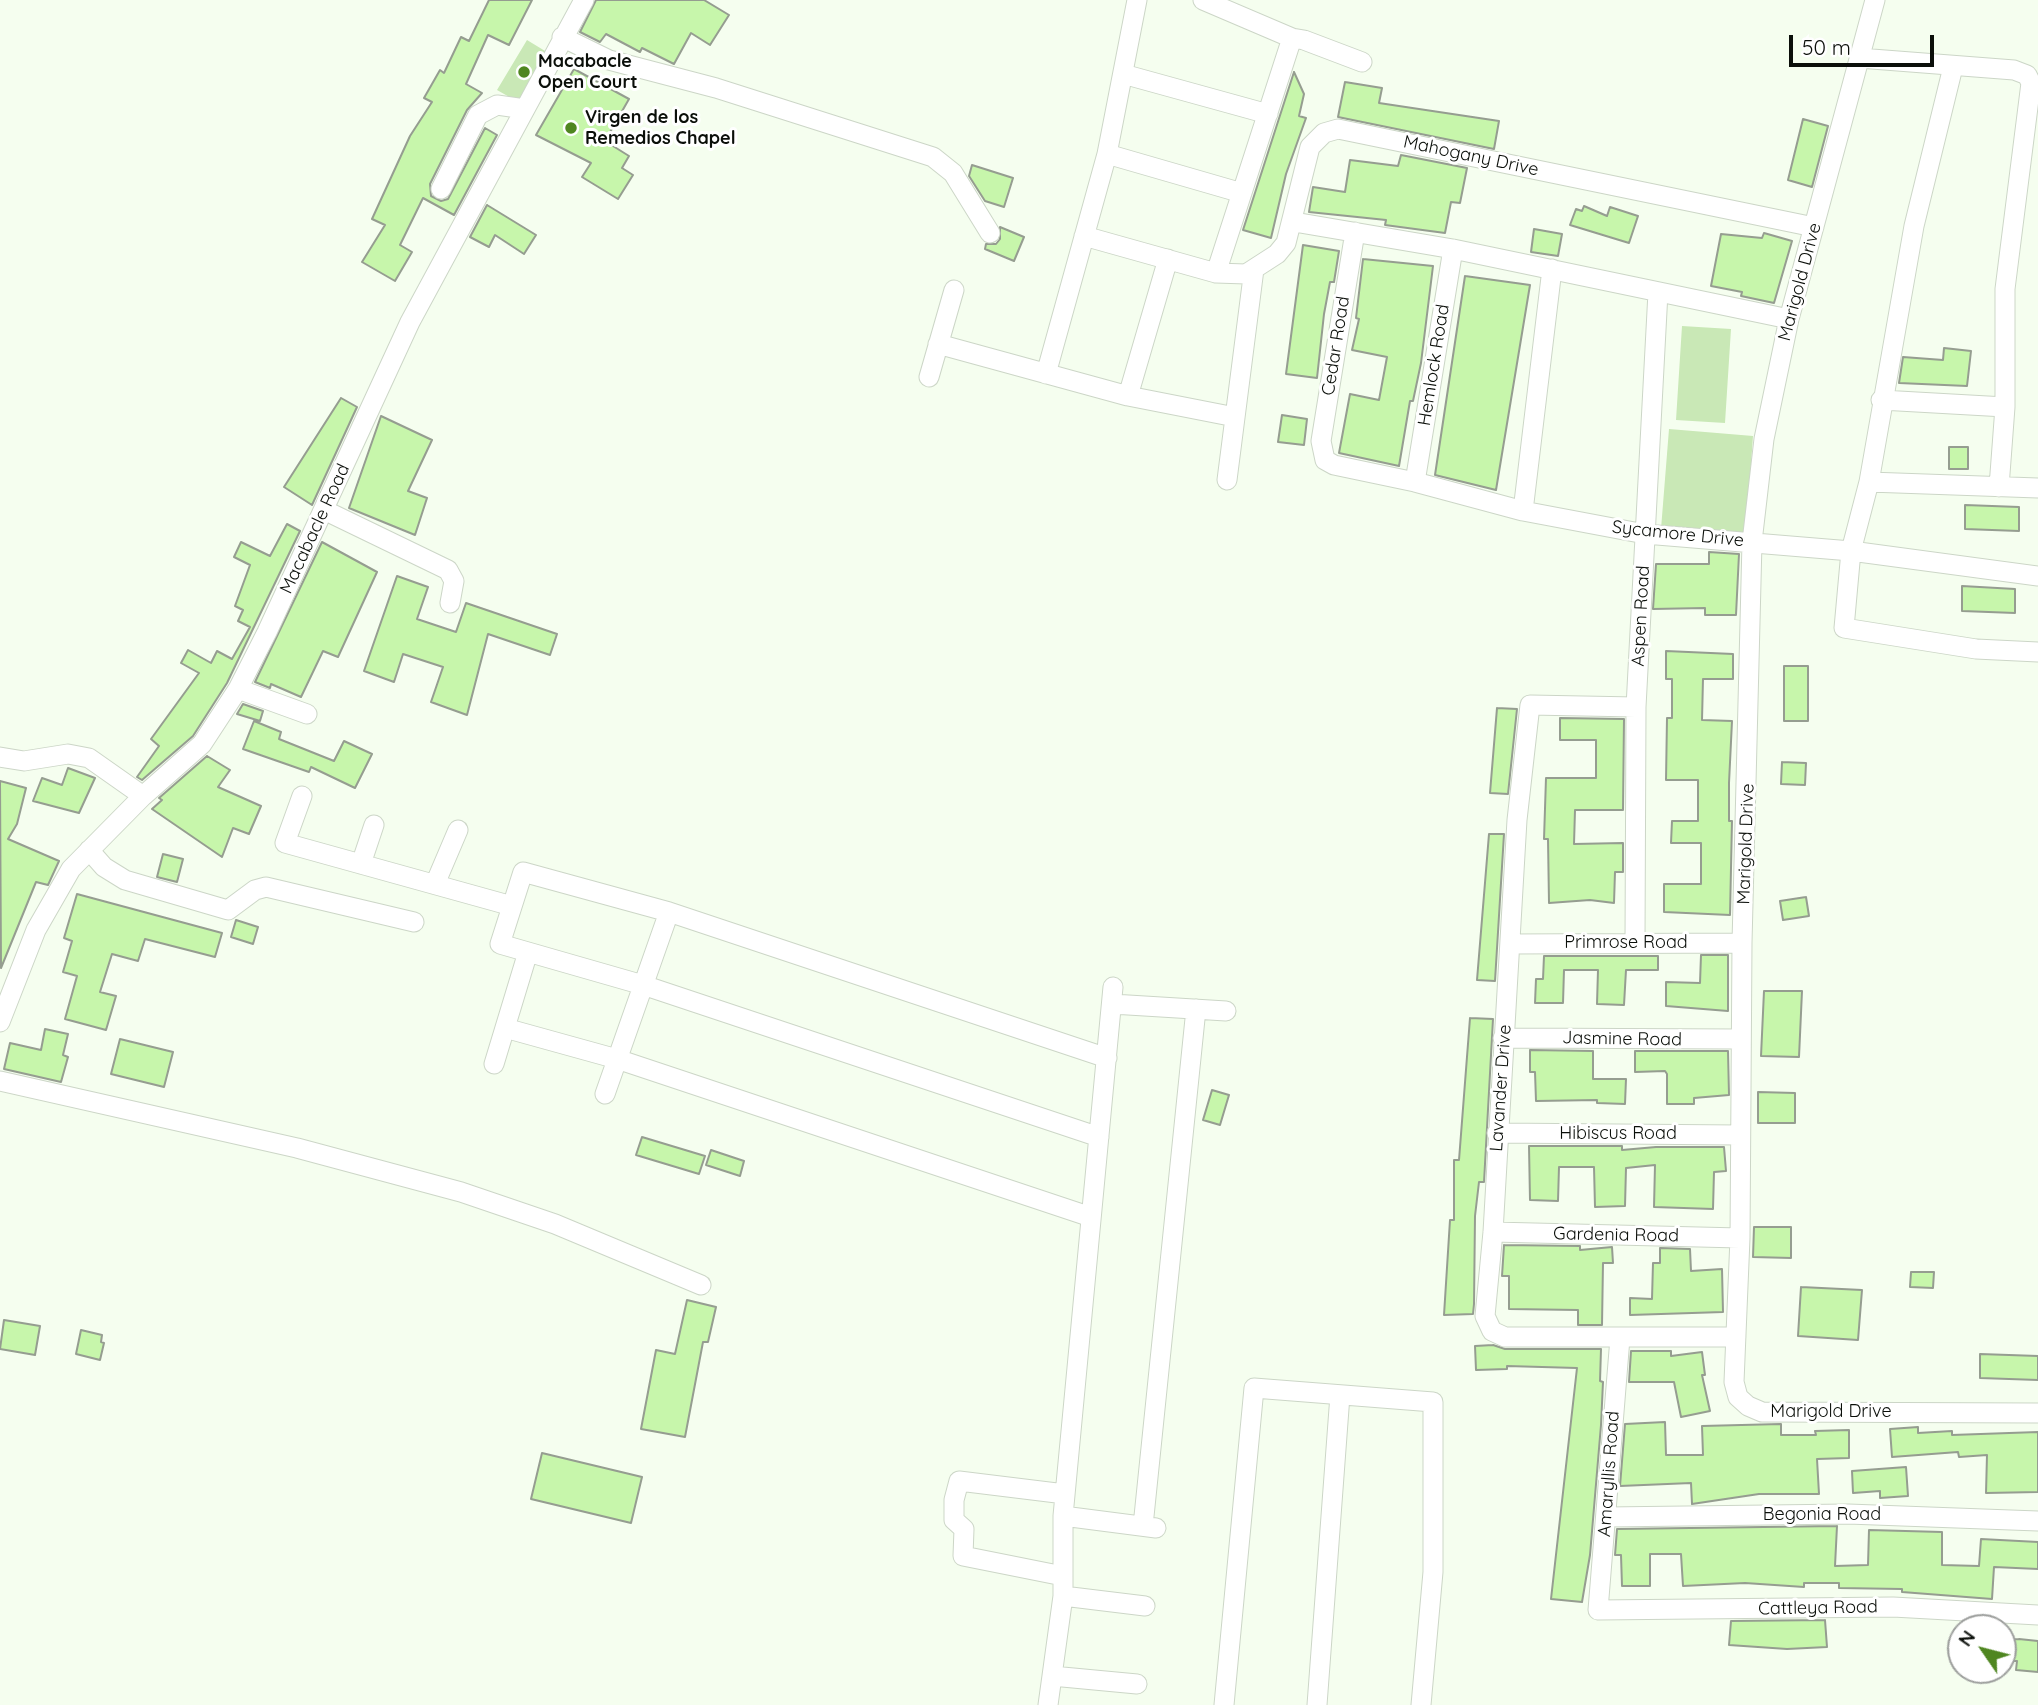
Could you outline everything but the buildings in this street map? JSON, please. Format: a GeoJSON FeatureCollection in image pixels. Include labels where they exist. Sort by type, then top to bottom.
{"type":"FeatureCollection","features":[{"type":"Feature","properties":{"kind":"street","name":"Macabacle Road"},"geometry":{"type":"LineString","coordinates":[[0,1022],[51,899],[71,869],[143,796],[202,744],[238,689],[410,322],[584,0]]}},
{"type":"Feature","properties":{"kind":"street"},"geometry":{"type":"LineString","coordinates":[[1046,374],[1107,154],[1137,0]]}},
{"type":"Feature","properties":{"kind":"street"},"geometry":{"type":"LineString","coordinates":[[1202,0],[1292,38],[1362,62]]}},
{"type":"Feature","properties":{"kind":"street","name":"Marigold Drive"},"geometry":{"type":"LineString","coordinates":[[1875,0],[1789,319],[1764,439],[1752,542],[1742,943],[1740,1238],[1734,1382],[1738,1397],[1748,1406],[1762,1412],[2038,1412]]}},
{"type":"Feature","properties":{"kind":"street"},"geometry":{"type":"LineString","coordinates":[[562,37],[609,60],[704,85],[933,157],[953,173],[990,233]]}},
{"type":"Feature","properties":{"kind":"street"},"geometry":{"type":"LineString","coordinates":[[1084,236],[1216,273],[1292,38]]}},
{"type":"Feature","properties":{"kind":"street"},"geometry":{"type":"LineString","coordinates":[[1859,58],[2014,70],[2027,75],[2031,83],[2005,289],[2005,407],[1999,487]]}},
{"type":"Feature","properties":{"kind":"street"},"geometry":{"type":"LineString","coordinates":[[1953,67],[1914,226],[1881,400],[1869,482],[1852,551],[1844,628],[1976,649],[2038,652]]}},
{"type":"Feature","properties":{"kind":"street"},"geometry":{"type":"LineString","coordinates":[[1123,74],[1268,114]]}},
{"type":"Feature","properties":{"kind":"street"},"geometry":{"type":"LineString","coordinates":[[441,189],[478,115],[497,105],[525,109]]}},
{"type":"Feature","properties":{"kind":"street","name":"Mahogany Drive"},"geometry":{"type":"LineString","coordinates":[[1216,273],[1236,275],[1254,269],[1277,254],[1286,243],[1310,146],[1324,133],[1338,129],[1814,228]]}},
{"type":"Feature","properties":{"kind":"street"},"geometry":{"type":"LineString","coordinates":[[1107,154],[1242,193]]}},
{"type":"Feature","properties":{"kind":"street"},"geometry":{"type":"LineString","coordinates":[[1300,223],[1453,249],[1789,319]]}},
{"type":"Feature","properties":{"kind":"street","name":"Cedar Road"},"geometry":{"type":"LineString","coordinates":[[1325,460],[1321,442],[1355,232]]}},
{"type":"Feature","properties":{"kind":"street","name":"Hemlock Road"},"geometry":{"type":"LineString","coordinates":[[1415,482],[1453,249]]}},
{"type":"Feature","properties":{"kind":"street"},"geometry":{"type":"LineString","coordinates":[[1128,396],[1168,259]]}},
{"type":"Feature","properties":{"kind":"street"},"geometry":{"type":"LineString","coordinates":[[1227,480],[1254,269]]}},
{"type":"Feature","properties":{"kind":"street"},"geometry":{"type":"LineString","coordinates":[[1522,511],[1552,269]]}},
{"type":"Feature","properties":{"kind":"street"},"geometry":{"type":"LineString","coordinates":[[929,377],[954,290]]}},
{"type":"Feature","properties":{"kind":"street","name":"Aspen Road"},"geometry":{"type":"LineString","coordinates":[[1635,942],[1636,707],[1658,292]]}},
{"type":"Feature","properties":{"kind":"street"},"geometry":{"type":"LineString","coordinates":[[939,344],[1128,396],[1235,417]]}},
{"type":"Feature","properties":{"kind":"street"},"geometry":{"type":"LineString","coordinates":[[1881,400],[2005,407]]}},
{"type":"Feature","properties":{"kind":"street","name":"Sycamore Drive"},"geometry":{"type":"LineString","coordinates":[[1325,460],[1334,465],[1415,482],[1522,511],[1645,534],[1852,551],[2038,576]]}},
{"type":"Feature","properties":{"kind":"street"},"geometry":{"type":"LineString","coordinates":[[1869,482],[2038,488]]}},
{"type":"Feature","properties":{"kind":"street"},"geometry":{"type":"LineString","coordinates":[[324,510],[448,570],[454,581],[450,603]]}},
{"type":"Feature","properties":{"kind":"street"},"geometry":{"type":"LineString","coordinates":[[238,689],[307,714]]}},
{"type":"Feature","properties":{"kind":"street","name":"Lavander Drive"},"geometry":{"type":"LineString","coordinates":[[1636,707],[1530,705],[1517,820],[1493,1232],[1485,1316],[1492,1331],[1505,1337],[1736,1336]]}},
{"type":"Feature","properties":{"kind":"street"},"geometry":{"type":"LineString","coordinates":[[0,757],[24,761],[68,754],[89,758],[143,796]]}},
{"type":"Feature","properties":{"kind":"street"},"geometry":{"type":"LineString","coordinates":[[302,796],[285,843],[512,906]]}},
{"type":"Feature","properties":{"kind":"street"},"geometry":{"type":"LineString","coordinates":[[361,864],[374,825]]}},
{"type":"Feature","properties":{"kind":"street"},"geometry":{"type":"LineString","coordinates":[[435,884],[458,830]]}},
{"type":"Feature","properties":{"kind":"street"},"geometry":{"type":"LineString","coordinates":[[89,850],[104,867],[125,880],[228,910],[255,890],[266,887],[414,922]]}},
{"type":"Feature","properties":{"kind":"street"},"geometry":{"type":"LineString","coordinates":[[1099,1137],[643,985],[500,944],[523,872],[669,912],[1107,1058]]}},
{"type":"Feature","properties":{"kind":"street"},"geometry":{"type":"LineString","coordinates":[[605,1094],[669,912]]}},
{"type":"Feature","properties":{"kind":"street","name":"Primrose Road"},"geometry":{"type":"LineString","coordinates":[[1510,944],[1742,943]]}},
{"type":"Feature","properties":{"kind":"street"},"geometry":{"type":"LineString","coordinates":[[494,1064],[528,952]]}},
{"type":"Feature","properties":{"kind":"street"},"geometry":{"type":"LineString","coordinates":[[1048,1705],[1063,1597],[1063,1516],[1112,996],[1196,1010],[1226,1011]]}},
{"type":"Feature","properties":{"kind":"street"},"geometry":{"type":"LineString","coordinates":[[1063,1516],[1150,1527],[1196,1010]]}},
{"type":"Feature","properties":{"kind":"street"},"geometry":{"type":"LineString","coordinates":[[505,1028],[617,1059],[1091,1216]]}},
{"type":"Feature","properties":{"kind":"street","name":"Jasmine Road"},"geometry":{"type":"LineString","coordinates":[[1503,1038],[1741,1039]]}},
{"type":"Feature","properties":{"kind":"street"},"geometry":{"type":"LineString","coordinates":[[0,1081],[297,1148],[461,1192],[555,1224],[701,1285]]}},
{"type":"Feature","properties":{"kind":"street","name":"Hibiscus Road"},"geometry":{"type":"LineString","coordinates":[[1497,1133],[1739,1135]]}},
{"type":"Feature","properties":{"kind":"street","name":"Gardenia Road"},"geometry":{"type":"LineString","coordinates":[[1493,1232],[1740,1238]]}},
{"type":"Feature","properties":{"kind":"street","name":"Amaryllis Road"},"geometry":{"type":"LineString","coordinates":[[1598,1610],[1620,1338]]}},
{"type":"Feature","properties":{"kind":"street"},"geometry":{"type":"LineString","coordinates":[[1224,1705],[1254,1388],[1433,1402],[1433,1572],[1421,1705]]}},
{"type":"Feature","properties":{"kind":"street"},"geometry":{"type":"LineString","coordinates":[[1317,1705],[1340,1395]]}},
{"type":"Feature","properties":{"kind":"street"},"geometry":{"type":"LineString","coordinates":[[1063,1576],[963,1556],[964,1529],[954,1520],[954,1500],[959,1481],[1065,1494]]}},
{"type":"Feature","properties":{"kind":"street","name":"Begonia Road"},"geometry":{"type":"LineString","coordinates":[[1606,1517],[1848,1514],[2038,1521]]}},
{"type":"Feature","properties":{"kind":"street"},"geometry":{"type":"LineString","coordinates":[[1063,1597],[1145,1606]]}},
{"type":"Feature","properties":{"kind":"street","name":"Cattleya Road"},"geometry":{"type":"LineString","coordinates":[[1598,1610],[1893,1607],[2038,1615]]}},
{"type":"Feature","properties":{"kind":"street"},"geometry":{"type":"LineString","coordinates":[[1052,1676],[1136,1684]]}},
{"type":"Feature","properties":{"kind":"green space","name":"Macabacle Open Court"},"geometry":{"type":"Polygon","coordinates":[[[527,40],[550,54],[520,103],[497,90],[527,40]]]}},
{"type":"Feature","properties":{"kind":"green space"},"geometry":{"type":"Polygon","coordinates":[[[1682,326],[1731,329],[1725,423],[1676,420],[1682,326]]]}},
{"type":"Feature","properties":{"kind":"green space"},"geometry":{"type":"Polygon","coordinates":[[[1669,429],[1753,436],[1746,535],[1661,529],[1669,429]]]}},
{"type":"Feature","properties":{"kind":"place","name":"Macabacle Open Court"},"geometry":{"type":"Point","coordinates":[524,72]}},
{"type":"Feature","properties":{"kind":"place","name":"Virgen de los Remedios Chapel"},"geometry":{"type":"Point","coordinates":[571,128]}}]}
